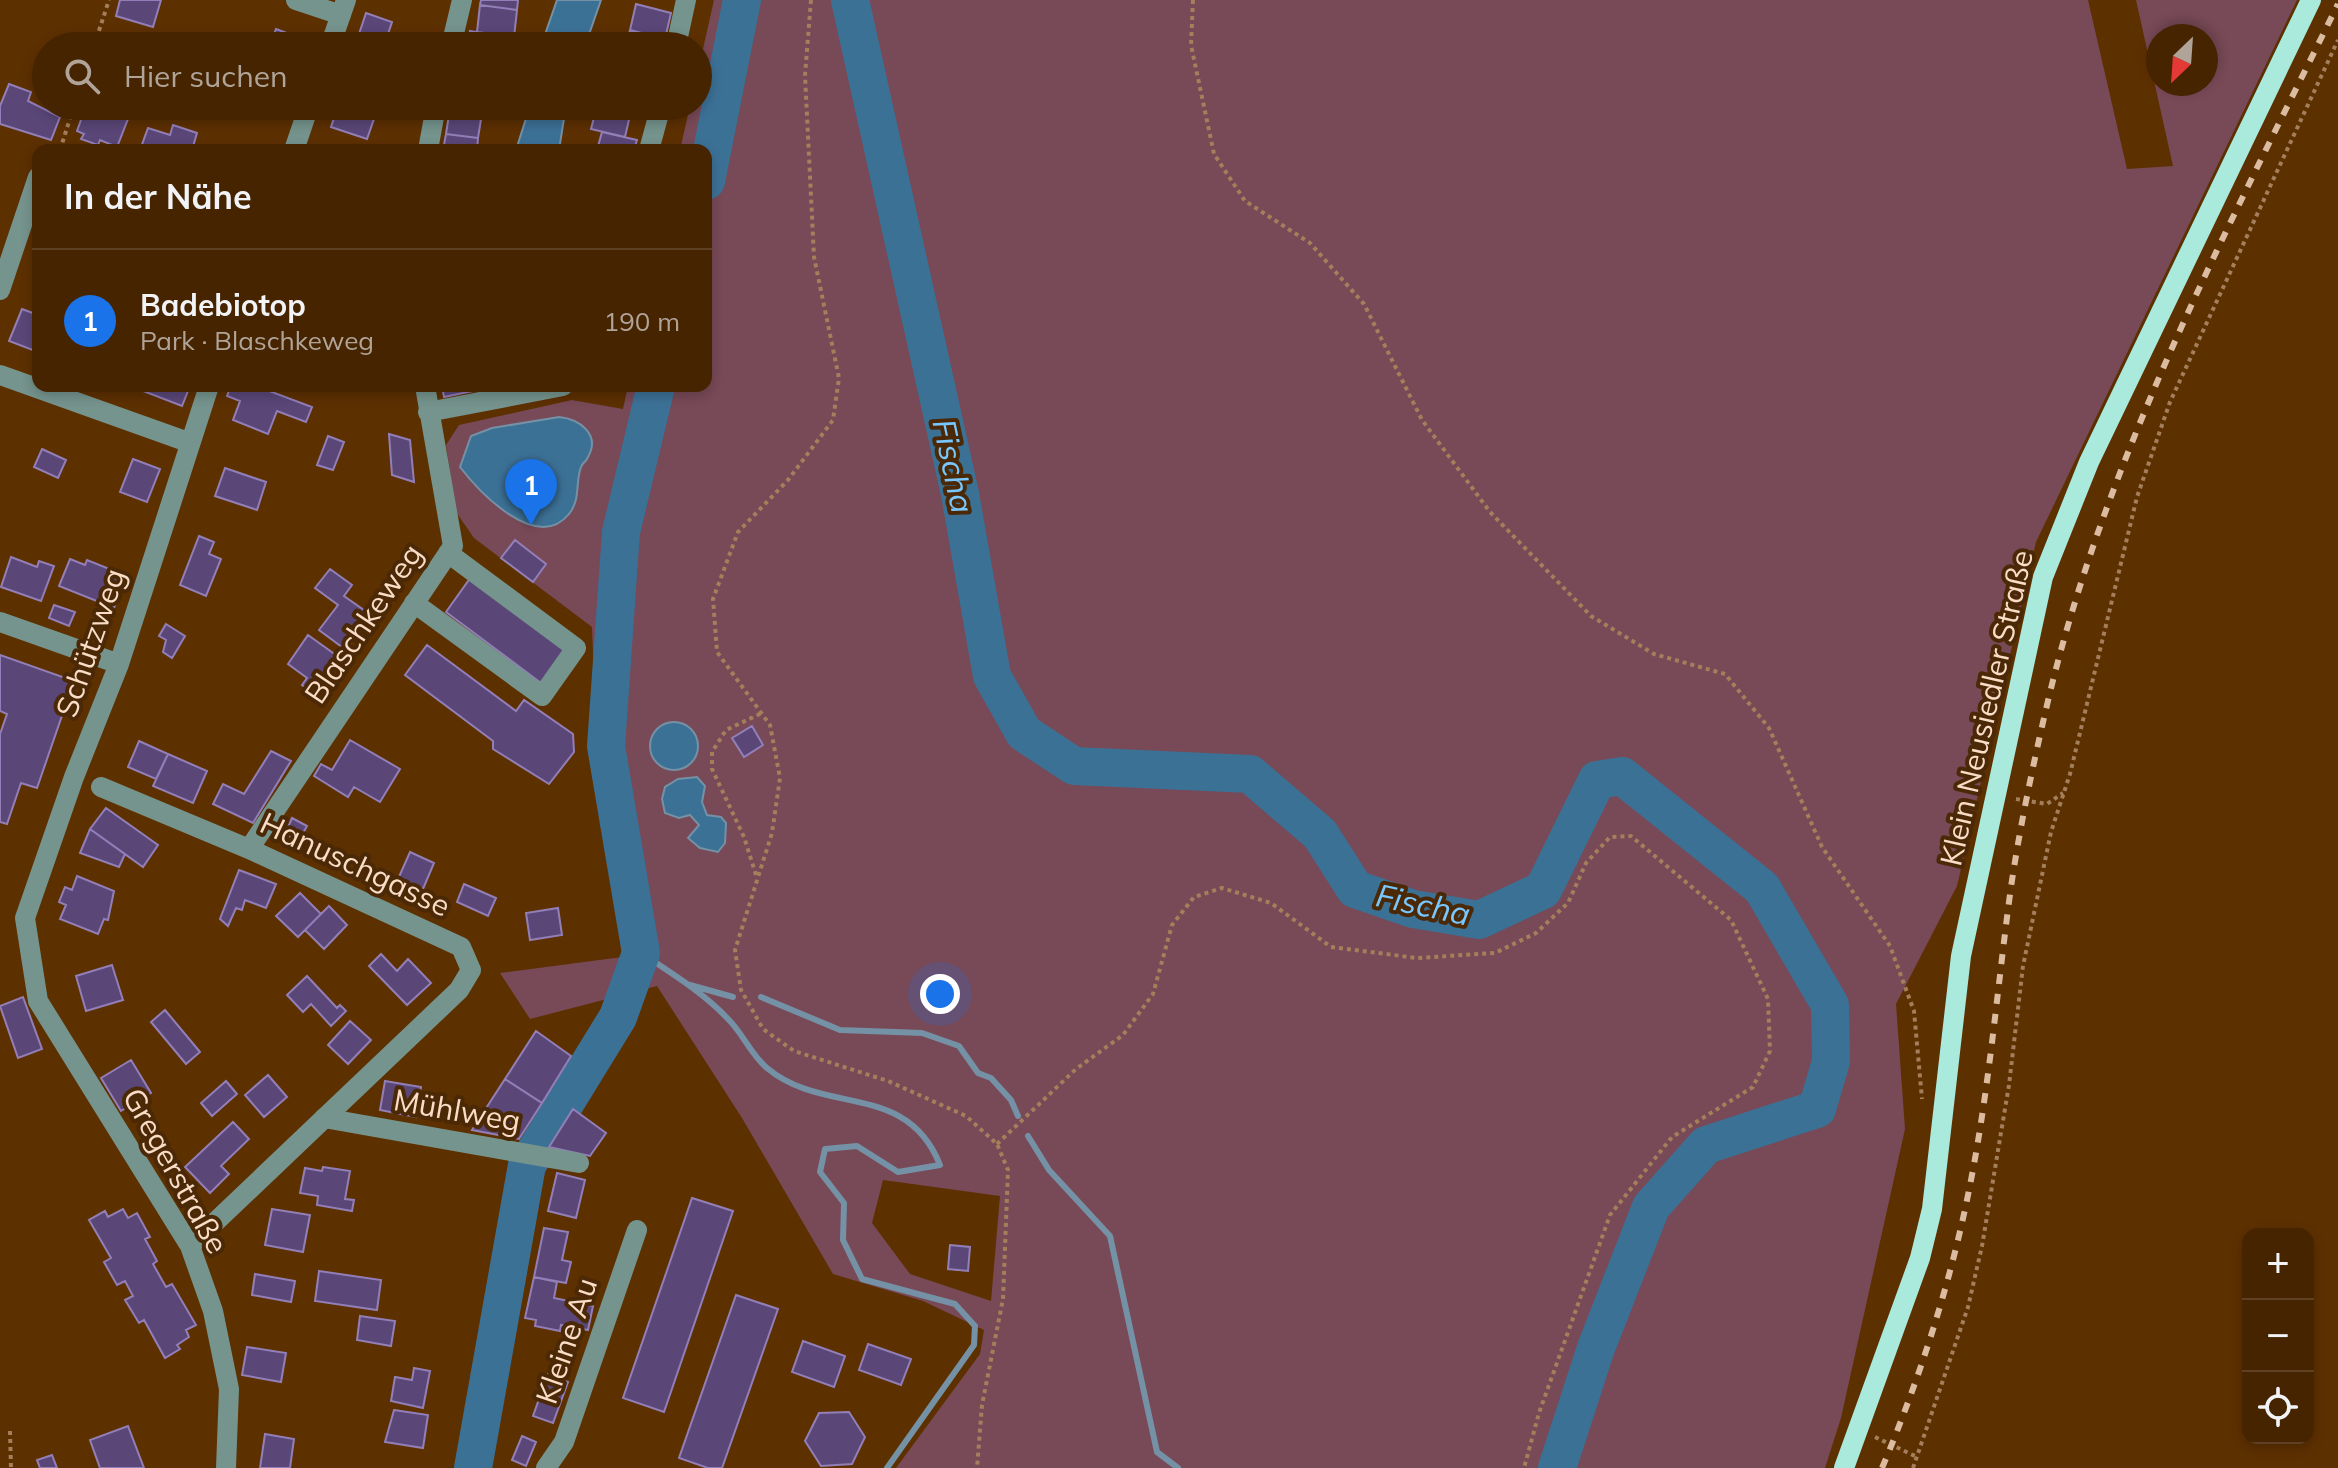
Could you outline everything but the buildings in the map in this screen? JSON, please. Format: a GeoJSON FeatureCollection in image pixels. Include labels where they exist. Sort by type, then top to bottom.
{"type":"FeatureCollection","features":[{"type":"Feature","properties":{"kind":"main road","name":"Klein Neusiedler Straße"},"geometry":{"type":"LineString","coordinates":[[1844,1468],[1920,1258],[1932,1209],[1961,956],[2043,577],[2089,462],[2311,0]]}},
{"type":"Feature","properties":{"kind":"street"},"geometry":{"type":"LineString","coordinates":[[296,0],[344,8],[335,32]]}},
{"type":"Feature","properties":{"kind":"street"},"geometry":{"type":"LineString","coordinates":[[454,32],[462,0]]}},
{"type":"Feature","properties":{"kind":"street"},"geometry":{"type":"LineString","coordinates":[[679,32],[686,0]]}},
{"type":"Feature","properties":{"kind":"street"},"geometry":{"type":"LineString","coordinates":[[296,144],[304,120]]}},
{"type":"Feature","properties":{"kind":"street"},"geometry":{"type":"LineString","coordinates":[[429,144],[433,120]]}},
{"type":"Feature","properties":{"kind":"street"},"geometry":{"type":"LineString","coordinates":[[651,144],[657,120]]}},
{"type":"Feature","properties":{"kind":"street"},"geometry":{"type":"LineString","coordinates":[[0,290],[32,195]]}},
{"type":"Feature","properties":{"kind":"street"},"geometry":{"type":"LineString","coordinates":[[0,375],[32,386]]}},
{"type":"Feature","properties":{"kind":"street"},"geometry":{"type":"LineString","coordinates":[[48,392],[188,442]]}},
{"type":"Feature","properties":{"kind":"street","name":"Schützweg"},"geometry":{"type":"LineString","coordinates":[[25,918],[74,777],[119,664],[188,442],[207,392]]}},
{"type":"Feature","properties":{"kind":"street","name":"Blaschkeweg"},"geometry":{"type":"LineString","coordinates":[[249,849],[453,546],[426,399],[500,392]]}},
{"type":"Feature","properties":{"kind":"street"},"geometry":{"type":"LineString","coordinates":[[414,603],[542,696],[576,648],[448,553]]}},
{"type":"Feature","properties":{"kind":"street"},"geometry":{"type":"LineString","coordinates":[[0,622],[119,664]]}},
{"type":"Feature","properties":{"kind":"street","name":"Hanuschgasse"},"geometry":{"type":"LineString","coordinates":[[101,787],[249,849],[461,947],[471,970],[459,990],[190,1246]]}},
{"type":"Feature","properties":{"kind":"street","name":"Gregerstraße"},"geometry":{"type":"LineString","coordinates":[[25,918],[38,1001],[190,1246],[213,1311],[229,1389],[226,1468]]}},
{"type":"Feature","properties":{"kind":"street","name":"Mühlweg"},"geometry":{"type":"LineString","coordinates":[[324,1118],[579,1163]]}},
{"type":"Feature","properties":{"kind":"street","name":"Kleine Au"},"geometry":{"type":"LineString","coordinates":[[546,1468],[564,1442],[637,1230]]}},
{"type":"Feature","properties":{"kind":"path"},"geometry":{"type":"LineString","coordinates":[[99,32],[109,0]]}},
{"type":"Feature","properties":{"kind":"path"},"geometry":{"type":"LineString","coordinates":[[811,0],[805,75],[814,257],[839,378],[833,420],[788,480],[738,532],[713,599],[717,652],[770,725],[780,778],[772,833],[735,950],[741,990],[763,1029],[794,1051],[888,1081],[966,1116],[997,1144],[1008,1170],[1003,1299],[982,1405],[977,1468]]}},
{"type":"Feature","properties":{"kind":"path"},"geometry":{"type":"LineString","coordinates":[[1193,0],[1191,45],[1214,154],[1245,201],[1310,243],[1364,304],[1422,420],[1490,512],[1591,616],[1654,654],[1725,674],[1769,728],[1822,847],[1890,946],[1914,1011],[1923,1105]]}},
{"type":"Feature","properties":{"kind":"path"},"geometry":{"type":"LineString","coordinates":[[1913,1468],[1968,1307],[1982,1246],[2009,1085],[2023,966],[2125,541],[2152,450],[2170,402],[2338,40]]}},
{"type":"Feature","properties":{"kind":"path"},"geometry":{"type":"LineString","coordinates":[[62,144],[70,120]]}},
{"type":"Feature","properties":{"kind":"path"},"geometry":{"type":"LineString","coordinates":[[756,876],[744,837],[712,769],[712,752],[726,730],[762,713]]}},
{"type":"Feature","properties":{"kind":"path"},"geometry":{"type":"LineString","coordinates":[[1994,794],[2047,804],[2063,793]]}},
{"type":"Feature","properties":{"kind":"path"},"geometry":{"type":"LineString","coordinates":[[997,1144],[1076,1069],[1123,1035],[1153,994],[1172,925],[1194,897],[1222,888],[1271,903],[1331,947],[1417,958],[1495,953],[1536,933],[1568,903],[1586,863],[1610,837],[1631,836],[1731,920],[1768,999],[1770,1051],[1753,1087],[1672,1137],[1610,1215],[1539,1413],[1524,1468]]}},
{"type":"Feature","properties":{"kind":"path"},"geometry":{"type":"LineString","coordinates":[[1858,1429],[1918,1458]]}},
{"type":"Feature","properties":{"kind":"path"},"geometry":{"type":"LineString","coordinates":[[10,1431],[11,1468]]}},
{"type":"Feature","properties":{"kind":"shaded area"},"geometry":{"type":"Polygon","coordinates":[[[714,0],[2088,0],[2127,169],[2173,166],[2157,96],[2218,96],[2218,24],[2146,24],[2146,45],[2136,0],[2297,0],[2036,542],[1957,886],[1896,1004],[1905,1129],[1841,1418],[1825,1468],[896,1468],[980,1354],[984,1330],[923,1301],[833,1274],[742,1118],[657,986],[530,1019],[500,973],[630,956],[596,733],[592,627],[474,538],[456,512],[446,445],[459,425],[572,400],[623,409],[627,392],[712,392],[712,144],[681,144],[687,120],[712,120],[712,32],[707,32],[714,0]],[[883,1180],[872,1223],[910,1274],[991,1301],[1000,1196],[883,1180]]]}},
{"type":"Feature","properties":{"kind":"water"},"geometry":{"type":"Polygon","coordinates":[[[557,0],[601,0],[590,32],[546,32],[557,0]]]}},
{"type":"Feature","properties":{"kind":"water"},"geometry":{"type":"Polygon","coordinates":[[[526,120],[564,120],[560,144],[518,144],[526,120]]]}},
{"type":"Feature","properties":{"kind":"water"},"geometry":{"type":"Polygon","coordinates":[[[559,417],[574,421],[586,429],[592,441],[591,449],[579,473],[573,508],[556,524],[541,527],[510,515],[495,504],[460,467],[471,436],[492,428],[559,417]]]}},
{"type":"Feature","properties":{"kind":"water"},"geometry":{"type":"Polygon","coordinates":[[[674,722],[691,729],[698,746],[691,763],[674,770],[657,763],[650,746],[657,729],[674,722]]]}},
{"type":"Feature","properties":{"kind":"water"},"geometry":{"type":"Polygon","coordinates":[[[697,777],[705,786],[702,802],[707,815],[721,817],[726,823],[725,843],[718,852],[700,848],[688,838],[699,825],[690,815],[679,818],[665,813],[662,799],[665,787],[678,779],[697,777]]]}},
{"type":"Feature","properties":{"kind":"waterway"},"geometry":{"type":"LineString","coordinates":[[712,151],[742,0]]}},
{"type":"Feature","properties":{"kind":"waterway","name":"Fischa"},"geometry":{"type":"LineString","coordinates":[[850,0],[960,494],[992,676],[1024,733],[1074,766],[1250,774],[1320,834],[1355,889],[1413,909],[1479,920],[1543,890],[1597,780],[1622,776],[1762,888],[1830,1005],[1831,1061],[1817,1109],[1706,1145],[1651,1207],[1596,1348],[1557,1468]]}},
{"type":"Feature","properties":{"kind":"waterway"},"geometry":{"type":"LineString","coordinates":[[473,1468],[527,1165],[618,1017],[641,953],[606,746],[621,532],[655,392]]}},
{"type":"Feature","properties":{"kind":"waterway"},"geometry":{"type":"LineString","coordinates":[[641,953],[719,1010],[767,1068],[789,1083],[886,1110],[907,1121],[925,1139],[940,1165],[898,1172],[857,1146],[825,1149],[820,1172],[844,1203],[843,1240],[862,1279],[955,1304],[975,1326],[974,1345],[887,1468]]}},
{"type":"Feature","properties":{"kind":"waterway"},"geometry":{"type":"LineString","coordinates":[[690,985],[733,997]]}},
{"type":"Feature","properties":{"kind":"waterway"},"geometry":{"type":"LineString","coordinates":[[761,997],[840,1030],[922,1033],[959,1046],[978,1073],[991,1078],[1011,1100],[1018,1116]]}},
{"type":"Feature","properties":{"kind":"waterway"},"geometry":{"type":"LineString","coordinates":[[1028,1136],[1049,1170],[1110,1236],[1157,1452],[1178,1468]]}},
{"type":"Feature","properties":{"kind":"railway"},"geometry":{"type":"LineString","coordinates":[[1882,1468],[1932,1333],[1960,1230],[1982,1119],[2018,841],[2047,705],[2072,613],[2101,523],[2135,434],[2212,260],[2338,4]]}},
{"type":"Feature","properties":{"kind":"place","name":"Badebiotop"},"geometry":{"type":"Point","coordinates":[531,525]}}]}
